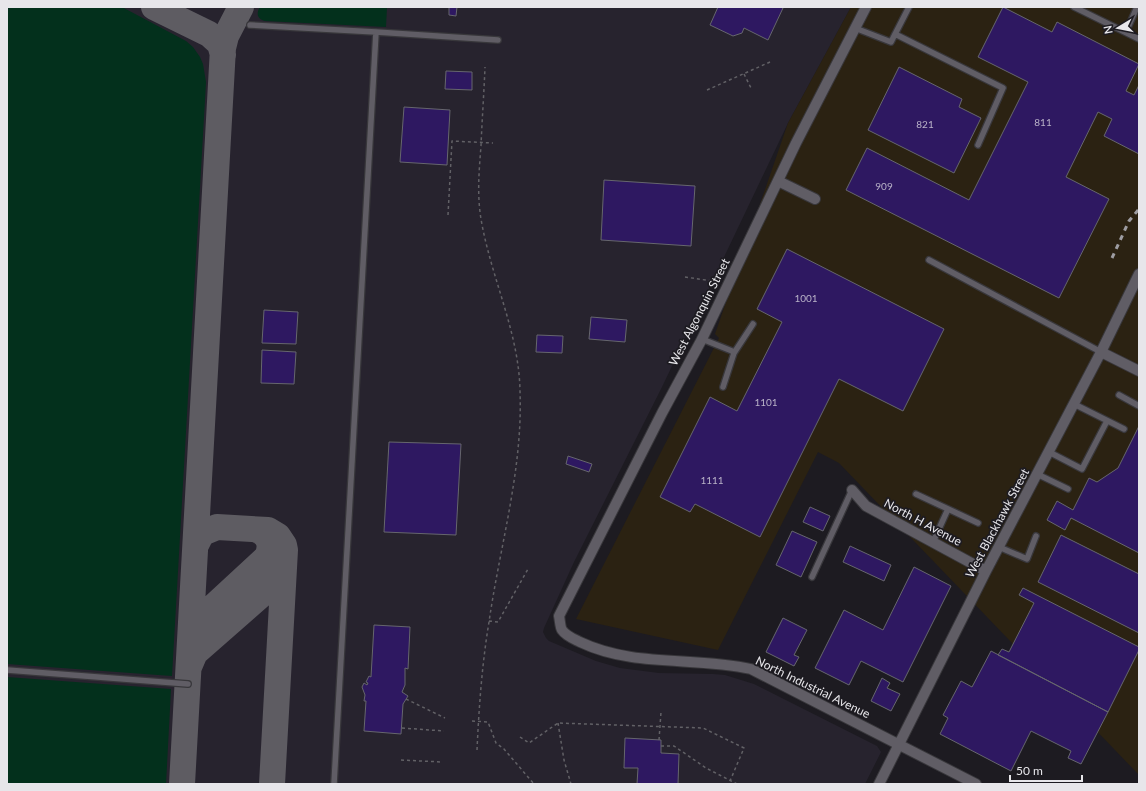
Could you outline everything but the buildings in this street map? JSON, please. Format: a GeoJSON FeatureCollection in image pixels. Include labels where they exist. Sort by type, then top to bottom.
{"type":"FeatureCollection","features":[{"type":"Feature","properties":{"kind":"street","name":"West Algonquin Street"},"geometry":{"type":"LineString","coordinates":[[561,629],[559,616],[662,413],[702,339],[778,181],[866,7]]}},
{"type":"Feature","properties":{"kind":"street"},"geometry":{"type":"LineString","coordinates":[[778,181],[815,199]]}},
{"type":"Feature","properties":{"kind":"street","name":"West Blackhawk Street"},"geometry":{"type":"LineString","coordinates":[[879,784],[986,570],[1101,352],[1139,274]]}},
{"type":"Feature","properties":{"kind":"street"},"geometry":{"type":"LineString","coordinates":[[1101,352],[1139,372]]}},
{"type":"Feature","properties":{"kind":"street","name":"North H Avenue"},"geometry":{"type":"LineString","coordinates":[[852,490],[866,506],[986,570]]}},
{"type":"Feature","properties":{"kind":"street","name":"North Industrial Avenue"},"geometry":{"type":"LineString","coordinates":[[561,629],[566,635],[604,652],[649,660],[733,665],[751,669],[976,784]]}},
{"type":"Feature","properties":{"kind":"lane"},"geometry":{"type":"LineString","coordinates":[[855,28],[891,42],[909,7]]}},
{"type":"Feature","properties":{"kind":"lane"},"geometry":{"type":"LineString","coordinates":[[1074,7],[1139,39]]}},
{"type":"Feature","properties":{"kind":"lane"},"geometry":{"type":"LineString","coordinates":[[1126,32],[1137,7]]}},
{"type":"Feature","properties":{"kind":"lane"},"geometry":{"type":"LineString","coordinates":[[250,25],[498,40]]}},
{"type":"Feature","properties":{"kind":"lane"},"geometry":{"type":"LineString","coordinates":[[334,784],[376,32]]}},
{"type":"Feature","properties":{"kind":"lane"},"geometry":{"type":"LineString","coordinates":[[895,34],[1003,88],[978,145]]}},
{"type":"Feature","properties":{"kind":"lane"},"geometry":{"type":"LineString","coordinates":[[929,260],[1101,352]]}},
{"type":"Feature","properties":{"kind":"lane"},"geometry":{"type":"LineString","coordinates":[[723,387],[734,354],[753,324]]}},
{"type":"Feature","properties":{"kind":"lane"},"geometry":{"type":"LineString","coordinates":[[702,339],[732,351],[734,354]]}},
{"type":"Feature","properties":{"kind":"lane"},"geometry":{"type":"LineString","coordinates":[[1118,395],[1139,406]]}},
{"type":"Feature","properties":{"kind":"lane"},"geometry":{"type":"LineString","coordinates":[[1074,404],[1124,429]]}},
{"type":"Feature","properties":{"kind":"lane"},"geometry":{"type":"LineString","coordinates":[[1049,452],[1082,469],[1107,421]]}},
{"type":"Feature","properties":{"kind":"lane"},"geometry":{"type":"LineString","coordinates":[[1037,474],[1068,489]]}},
{"type":"Feature","properties":{"kind":"lane"},"geometry":{"type":"LineString","coordinates":[[812,577],[852,490]]}},
{"type":"Feature","properties":{"kind":"lane"},"geometry":{"type":"LineString","coordinates":[[916,494],[978,523]]}},
{"type":"Feature","properties":{"kind":"lane"},"geometry":{"type":"LineString","coordinates":[[932,542],[948,509]]}},
{"type":"Feature","properties":{"kind":"lane"},"geometry":{"type":"LineString","coordinates":[[999,547],[1027,559],[1036,536]]}},
{"type":"Feature","properties":{"kind":"lane"},"geometry":{"type":"LineString","coordinates":[[7,670],[188,684]]}},
{"type":"Feature","properties":{"kind":"path"},"geometry":{"type":"LineString","coordinates":[[706,90],[770,62]]}},
{"type":"Feature","properties":{"kind":"path"},"geometry":{"type":"LineString","coordinates":[[477,750],[480,688],[489,621],[512,498],[519,428],[520,392],[516,348],[487,247],[481,217],[479,178],[486,67]]}},
{"type":"Feature","properties":{"kind":"path"},"geometry":{"type":"LineString","coordinates":[[744,74],[751,88]]}},
{"type":"Feature","properties":{"kind":"path"},"geometry":{"type":"LineString","coordinates":[[448,215],[452,141],[493,143]]}},
{"type":"Feature","properties":{"kind":"path"},"geometry":{"type":"LineString","coordinates":[[685,277],[729,283]]}},
{"type":"Feature","properties":{"kind":"path"},"geometry":{"type":"LineString","coordinates":[[489,621],[498,622],[528,569]]}},
{"type":"Feature","properties":{"kind":"path"},"geometry":{"type":"LineString","coordinates":[[406,699],[445,718]]}},
{"type":"Feature","properties":{"kind":"path"},"geometry":{"type":"LineString","coordinates":[[659,740],[661,712]]}},
{"type":"Feature","properties":{"kind":"path"},"geometry":{"type":"LineString","coordinates":[[472,721],[488,722],[496,742],[504,749],[534,784]]}},
{"type":"Feature","properties":{"kind":"path"},"geometry":{"type":"LineString","coordinates":[[558,723],[564,760],[571,784]]}},
{"type":"Feature","properties":{"kind":"path"},"geometry":{"type":"LineString","coordinates":[[520,737],[529,743],[558,723],[703,728],[744,748],[730,781]]}},
{"type":"Feature","properties":{"kind":"path"},"geometry":{"type":"LineString","coordinates":[[402,728],[444,731]]}},
{"type":"Feature","properties":{"kind":"path"},"geometry":{"type":"LineString","coordinates":[[661,746],[674,746],[706,768],[737,784]]}},
{"type":"Feature","properties":{"kind":"path"},"geometry":{"type":"LineString","coordinates":[[400,760],[442,762]]}},
{"type":"Feature","properties":{"kind":"shaded area"},"geometry":{"type":"Polygon","coordinates":[[[7,7],[851,7],[788,123],[662,387],[574,562],[543,632],[549,641],[596,661],[620,668],[659,673],[725,675],[754,684],[877,746],[881,752],[865,784],[7,784],[7,7]]]}},
{"type":"Feature","properties":{"kind":"shaded area"},"geometry":{"type":"Polygon","coordinates":[[[851,7],[1139,7],[1139,775],[839,463],[818,452],[718,650],[576,619],[719,338],[715,334],[788,123],[851,7]]]}},
{"type":"Feature","properties":{"kind":"green space"},"geometry":{"type":"Polygon","coordinates":[[[7,7],[122,7],[186,41],[193,47],[203,64],[206,82],[172,676],[7,664],[7,7]]]}},
{"type":"Feature","properties":{"kind":"green space"},"geometry":{"type":"Polygon","coordinates":[[[260,7],[387,7],[386,27],[265,21],[260,19],[258,16],[260,7]]]}},
{"type":"Feature","properties":{"kind":"green space"},"geometry":{"type":"Polygon","coordinates":[[[7,677],[171,689],[166,784],[7,784],[7,677]]]}},
{"type":"Feature","properties":{"kind":"taxiway"},"geometry":{"type":"LineString","coordinates":[[154,7],[209,34],[220,44],[223,55]]}},
{"type":"Feature","properties":{"kind":"taxiway"},"geometry":{"type":"LineString","coordinates":[[182,784],[223,48],[226,36],[241,7]]}},
{"type":"Feature","properties":{"kind":"taxiway"},"geometry":{"type":"LineString","coordinates":[[196,545],[201,535],[217,527],[268,530],[278,536],[284,545],[285,550],[272,784]]}},
{"type":"Feature","properties":{"kind":"taxiway"},"geometry":{"type":"LineString","coordinates":[[191,634],[193,627],[201,618],[267,557],[269,553],[269,541],[265,535],[257,530]]}},
{"type":"Feature","properties":{"kind":"taxiway"},"geometry":{"type":"LineString","coordinates":[[189,667],[195,653],[277,581],[284,568]]}},
{"type":"Feature","properties":{"kind":"railway"},"geometry":{"type":"LineString","coordinates":[[1112,258],[1129,221],[1139,209]]}}]}
